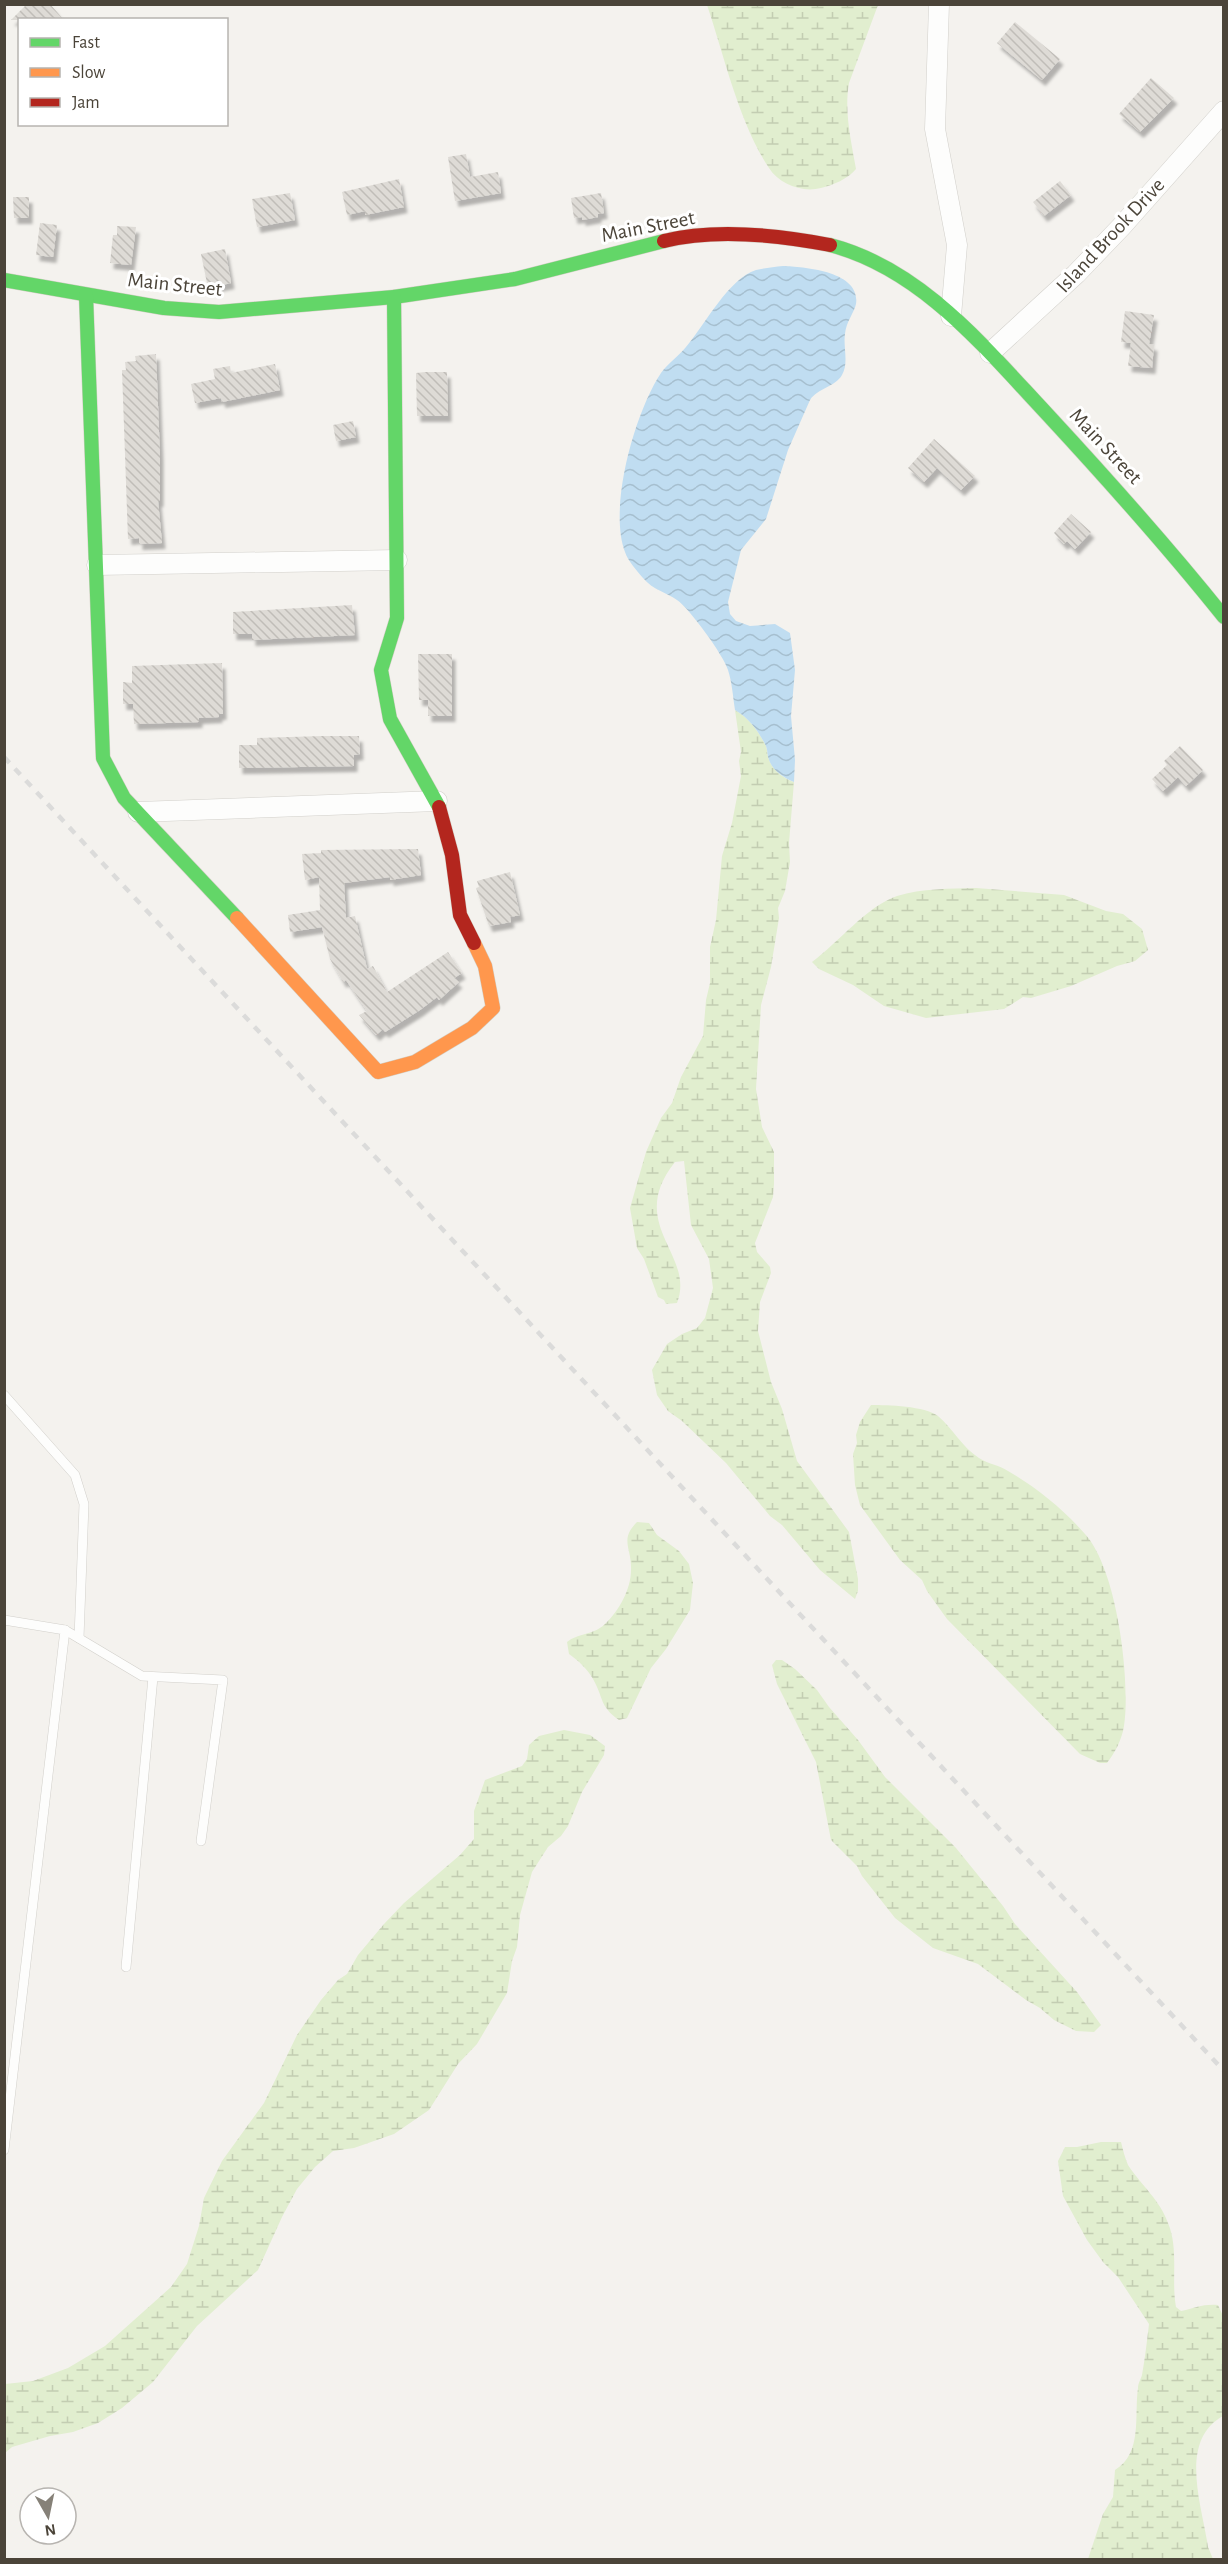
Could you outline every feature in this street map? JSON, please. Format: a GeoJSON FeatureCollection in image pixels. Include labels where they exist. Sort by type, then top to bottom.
{"type":"FeatureCollection","features":[{"type":"Feature","properties":{"kind":"street"},"geometry":{"type":"LineString","coordinates":[[939,4],[935,129],[957,245],[951,316]]}},
{"type":"Feature","properties":{"kind":"street","name":"Island Brook Drive"},"geometry":{"type":"LineString","coordinates":[[990,353],[1076,274],[1224,111]]}},
{"type":"Feature","properties":{"kind":"street","name":"Main Street"},"geometry":{"type":"LineString","coordinates":[[4,280],[164,308],[219,312],[394,297],[515,279],[676,238],[717,235],[755,236],[795,238],[832,245],[866,257],[900,274],[951,316],[990,353],[1155,531],[1224,617]]}},
{"type":"Feature","properties":{"kind":"street"},"geometry":{"type":"LineString","coordinates":[[86,295],[103,758],[124,798],[378,1072],[415,1062],[472,1028],[493,1008],[485,966],[460,915],[452,855],[437,801],[390,719],[381,670],[397,618],[394,297]]}},
{"type":"Feature","properties":{"kind":"street"},"geometry":{"type":"LineString","coordinates":[[97,565],[397,560]]}},
{"type":"Feature","properties":{"kind":"street"},"geometry":{"type":"LineString","coordinates":[[138,812],[437,801]]}},
{"type":"Feature","properties":{"kind":"lane"},"geometry":{"type":"LineString","coordinates":[[4,1395],[75,1475],[84,1504],[79,1638]]}},
{"type":"Feature","properties":{"kind":"lane"},"geometry":{"type":"LineString","coordinates":[[4,1620],[65,1630],[142,1676],[223,1680],[201,1841]]}},
{"type":"Feature","properties":{"kind":"lane"},"geometry":{"type":"LineString","coordinates":[[4,2150],[65,1630]]}},
{"type":"Feature","properties":{"kind":"lane"},"geometry":{"type":"LineString","coordinates":[[126,1967],[153,1677]]}},
{"type":"Feature","properties":{"kind":"green space"},"geometry":{"type":"Polygon","coordinates":[[[707,5],[878,5],[849,83],[848,115],[856,169],[853,173],[826,187],[814,189],[792,186],[773,174],[749,131],[707,5]]]}},
{"type":"Feature","properties":{"kind":"green space"},"geometry":{"type":"Polygon","coordinates":[[[735,710],[749,721],[760,736],[773,767],[794,782],[789,843],[790,862],[785,891],[778,908],[779,918],[771,967],[761,1005],[756,1089],[762,1127],[774,1152],[774,1184],[773,1197],[755,1243],[757,1252],[770,1267],[771,1273],[760,1302],[758,1331],[771,1382],[782,1409],[797,1461],[849,1532],[858,1579],[855,1599],[820,1570],[782,1525],[770,1516],[726,1463],[682,1421],[668,1411],[657,1395],[652,1370],[667,1344],[697,1328],[705,1318],[713,1288],[709,1259],[691,1225],[684,1161],[675,1162],[662,1184],[657,1204],[664,1238],[678,1269],[680,1285],[677,1303],[666,1304],[658,1297],[644,1259],[637,1248],[630,1208],[646,1152],[703,1036],[710,983],[710,947],[716,920],[722,856],[732,823],[741,776],[739,761],[741,752],[735,710]]]}},
{"type":"Feature","properties":{"kind":"green space"},"geometry":{"type":"Polygon","coordinates":[[[976,888],[1064,895],[1106,911],[1123,914],[1142,929],[1148,950],[1135,961],[1117,966],[1071,986],[1031,998],[1023,997],[1004,1009],[926,1018],[884,1006],[853,985],[819,969],[812,962],[864,916],[897,896],[936,889],[976,888]]]}},
{"type":"Feature","properties":{"kind":"green space"},"geometry":{"type":"Polygon","coordinates":[[[871,1405],[916,1408],[938,1416],[973,1454],[1005,1469],[1059,1508],[1085,1534],[1096,1550],[1106,1572],[1113,1598],[1123,1654],[1125,1682],[1126,1706],[1123,1731],[1118,1746],[1107,1763],[1100,1763],[1080,1754],[947,1619],[922,1580],[900,1560],[860,1505],[855,1485],[853,1454],[860,1422],[871,1405]]]}},
{"type":"Feature","properties":{"kind":"green space"},"geometry":{"type":"Polygon","coordinates":[[[637,1522],[649,1523],[657,1535],[679,1551],[689,1564],[693,1583],[690,1610],[666,1649],[651,1668],[627,1718],[619,1720],[605,1706],[588,1672],[569,1654],[567,1642],[601,1628],[619,1606],[630,1577],[631,1562],[627,1539],[637,1522]]]}},
{"type":"Feature","properties":{"kind":"green space"},"geometry":{"type":"Polygon","coordinates":[[[776,1660],[782,1660],[795,1669],[817,1690],[885,1777],[956,1848],[1015,1924],[1077,1992],[1101,2025],[1094,2032],[1076,2031],[1054,2020],[978,1964],[933,1948],[895,1918],[862,1876],[857,1866],[831,1840],[816,1762],[777,1684],[772,1665],[776,1660]]]}},
{"type":"Feature","properties":{"kind":"green space"},"geometry":{"type":"Polygon","coordinates":[[[564,1730],[590,1735],[605,1746],[604,1755],[582,1792],[568,1826],[561,1836],[548,1847],[532,1872],[520,1915],[517,1947],[512,1961],[507,1993],[477,2044],[458,2064],[429,2110],[394,2134],[354,2148],[333,2151],[315,2167],[297,2189],[258,2270],[197,2326],[153,2382],[122,2408],[98,2423],[73,2432],[12,2447],[5,2453],[5,2384],[33,2381],[68,2368],[105,2346],[171,2287],[187,2264],[199,2226],[204,2198],[222,2161],[264,2103],[297,2035],[321,2000],[338,1980],[347,1974],[358,1955],[384,1924],[404,1903],[460,1855],[474,1839],[474,1811],[485,1780],[522,1766],[527,1759],[529,1745],[539,1736],[564,1730]]]}},
{"type":"Feature","properties":{"kind":"green space"},"geometry":{"type":"Polygon","coordinates":[[[1121,2142],[1128,2165],[1165,2215],[1173,2243],[1176,2307],[1181,2311],[1218,2305],[1223,2316],[1223,2416],[1209,2427],[1201,2441],[1196,2475],[1208,2547],[1213,2559],[1088,2559],[1103,2514],[1113,2497],[1115,2470],[1124,2463],[1134,2444],[1138,2386],[1142,2375],[1149,2324],[1118,2277],[1103,2262],[1087,2240],[1063,2196],[1058,2161],[1065,2147],[1121,2142]]]}},
{"type":"Feature","properties":{"kind":"water"},"geometry":{"type":"Polygon","coordinates":[[[783,266],[817,270],[841,278],[850,284],[855,293],[856,304],[846,330],[842,375],[810,400],[788,450],[766,519],[741,550],[728,602],[730,614],[736,621],[750,626],[775,624],[790,633],[795,670],[791,716],[795,760],[794,782],[773,768],[760,736],[749,721],[735,710],[728,670],[706,633],[683,605],[647,582],[630,562],[625,552],[621,533],[620,511],[622,486],[634,435],[651,390],[661,373],[686,347],[736,282],[756,270],[783,266]]]}},
{"type":"Feature","properties":{"kind":"building"},"geometry":{"type":"Polygon","coordinates":[[[27,4],[50,4],[62,18],[18,18],[18,20],[11,20],[27,4]]]}},
{"type":"Feature","properties":{"kind":"building"},"geometry":{"type":"Polygon","coordinates":[[[1015,22],[1060,59],[1042,80],[997,43],[1015,22]]]}},
{"type":"Feature","properties":{"kind":"building"},"geometry":{"type":"Polygon","coordinates":[[[1151,78],[1174,98],[1140,132],[1119,114],[1151,78]]]}},
{"type":"Feature","properties":{"kind":"building"},"geometry":{"type":"Polygon","coordinates":[[[466,154],[470,177],[498,172],[501,193],[455,201],[448,157],[466,154]]]}},
{"type":"Feature","properties":{"kind":"building"},"geometry":{"type":"Polygon","coordinates":[[[399,179],[404,207],[365,215],[365,211],[347,215],[342,192],[399,179]]]}},
{"type":"Feature","properties":{"kind":"building"},"geometry":{"type":"Polygon","coordinates":[[[1060,181],[1071,195],[1044,216],[1033,202],[1060,181]]]}},
{"type":"Feature","properties":{"kind":"building"},"geometry":{"type":"Polygon","coordinates":[[[290,193],[295,220],[257,227],[252,199],[290,193]]]}},
{"type":"Feature","properties":{"kind":"building"},"geometry":{"type":"Polygon","coordinates":[[[601,193],[604,213],[598,214],[598,217],[582,220],[582,217],[574,218],[571,198],[601,193]]]}},
{"type":"Feature","properties":{"kind":"building"},"geometry":{"type":"Polygon","coordinates":[[[13,197],[29,197],[29,218],[14,218],[13,197]]]}},
{"type":"Feature","properties":{"kind":"building"},"geometry":{"type":"Polygon","coordinates":[[[40,223],[57,225],[53,257],[36,255],[40,223]]]}},
{"type":"Feature","properties":{"kind":"building"},"geometry":{"type":"Polygon","coordinates":[[[117,226],[136,227],[131,265],[110,263],[113,235],[117,235],[117,226]]]}},
{"type":"Feature","properties":{"kind":"building"},"geometry":{"type":"Polygon","coordinates":[[[225,249],[231,283],[208,288],[201,254],[225,249]]]}},
{"type":"Feature","properties":{"kind":"building"},"geometry":{"type":"Polygon","coordinates":[[[1125,311],[1154,315],[1149,344],[1154,345],[1152,368],[1128,366],[1131,343],[1121,342],[1125,311]]]}},
{"type":"Feature","properties":{"kind":"building"},"geometry":{"type":"Polygon","coordinates":[[[156,354],[160,457],[160,501],[158,501],[162,543],[139,544],[139,538],[128,539],[122,370],[126,370],[125,362],[136,361],[135,356],[156,354]]]}},
{"type":"Feature","properties":{"kind":"building"},"geometry":{"type":"Polygon","coordinates":[[[275,364],[280,390],[222,402],[221,398],[195,403],[191,384],[215,379],[213,369],[230,366],[231,373],[275,364]]]}},
{"type":"Feature","properties":{"kind":"building"},"geometry":{"type":"Polygon","coordinates":[[[447,372],[448,416],[417,416],[416,373],[447,372]]]}},
{"type":"Feature","properties":{"kind":"building"},"geometry":{"type":"Polygon","coordinates":[[[353,421],[356,437],[336,441],[333,425],[353,421]]]}},
{"type":"Feature","properties":{"kind":"building"},"geometry":{"type":"Polygon","coordinates":[[[934,439],[975,476],[961,490],[937,468],[924,482],[908,468],[934,439]]]}},
{"type":"Feature","properties":{"kind":"building"},"geometry":{"type":"Polygon","coordinates":[[[1071,514],[1091,532],[1075,549],[1067,541],[1064,544],[1054,533],[1071,514]]]}},
{"type":"Feature","properties":{"kind":"building"},"geometry":{"type":"Polygon","coordinates":[[[352,605],[355,635],[252,640],[252,634],[233,634],[233,612],[352,605]]]}},
{"type":"Feature","properties":{"kind":"building"},"geometry":{"type":"Polygon","coordinates":[[[418,654],[452,654],[452,716],[428,716],[428,700],[419,700],[418,654]]]}},
{"type":"Feature","properties":{"kind":"building"},"geometry":{"type":"Polygon","coordinates":[[[222,663],[223,714],[219,714],[219,717],[199,718],[199,722],[134,724],[133,704],[123,704],[123,682],[132,683],[132,666],[222,663]]]}},
{"type":"Feature","properties":{"kind":"building"},"geometry":{"type":"Polygon","coordinates":[[[359,736],[360,754],[354,755],[354,766],[239,768],[239,745],[257,745],[257,738],[359,736]]]}},
{"type":"Feature","properties":{"kind":"building"},"geometry":{"type":"Polygon","coordinates":[[[1180,746],[1203,770],[1186,786],[1178,777],[1163,791],[1152,779],[1167,765],[1164,761],[1180,746]]]}},
{"type":"Feature","properties":{"kind":"building"},"geometry":{"type":"Polygon","coordinates":[[[418,849],[421,875],[344,883],[346,918],[355,916],[367,969],[373,966],[387,992],[448,952],[462,973],[454,978],[459,982],[439,1000],[437,997],[385,1032],[383,1029],[376,1035],[359,1015],[367,1011],[346,980],[343,982],[330,959],[322,927],[290,932],[288,915],[320,910],[319,877],[305,880],[302,854],[321,853],[321,850],[418,849]]]}},
{"type":"Feature","properties":{"kind":"building"},"geometry":{"type":"Polygon","coordinates":[[[510,872],[520,915],[510,917],[511,922],[489,926],[476,888],[479,887],[477,881],[510,872]]]}},
{"type":"Feature","properties":{"kind":"railway"},"geometry":{"type":"LineString","coordinates":[[4,757],[1224,2071]]}},
{"type":"Feature","properties":{"kind":"traffic: fast"},"geometry":{"type":"LineString","coordinates":[[4,280],[164,308],[219,312],[394,297],[515,279],[664,241]]}},
{"type":"Feature","properties":{"kind":"traffic: fast"},"geometry":{"type":"LineString","coordinates":[[830,245],[863,256],[894,272],[923,292],[976,338],[1116,489],[1224,617]]}},
{"type":"Feature","properties":{"kind":"traffic: fast"},"geometry":{"type":"LineString","coordinates":[[86,295],[103,758],[124,798],[237,918]]}},
{"type":"Feature","properties":{"kind":"traffic: fast"},"geometry":{"type":"LineString","coordinates":[[394,297],[397,618],[381,670],[390,719],[439,807]]}},
{"type":"Feature","properties":{"kind":"traffic: slow"},"geometry":{"type":"LineString","coordinates":[[237,918],[378,1072],[415,1062],[472,1028],[493,1008],[485,966],[474,943]]}},
{"type":"Feature","properties":{"kind":"traffic: jam"},"geometry":{"type":"LineString","coordinates":[[664,241],[705,235],[747,234],[830,245]]}},
{"type":"Feature","properties":{"kind":"traffic: jam"},"geometry":{"type":"LineString","coordinates":[[439,807],[452,855],[460,915],[474,943]]}}]}
